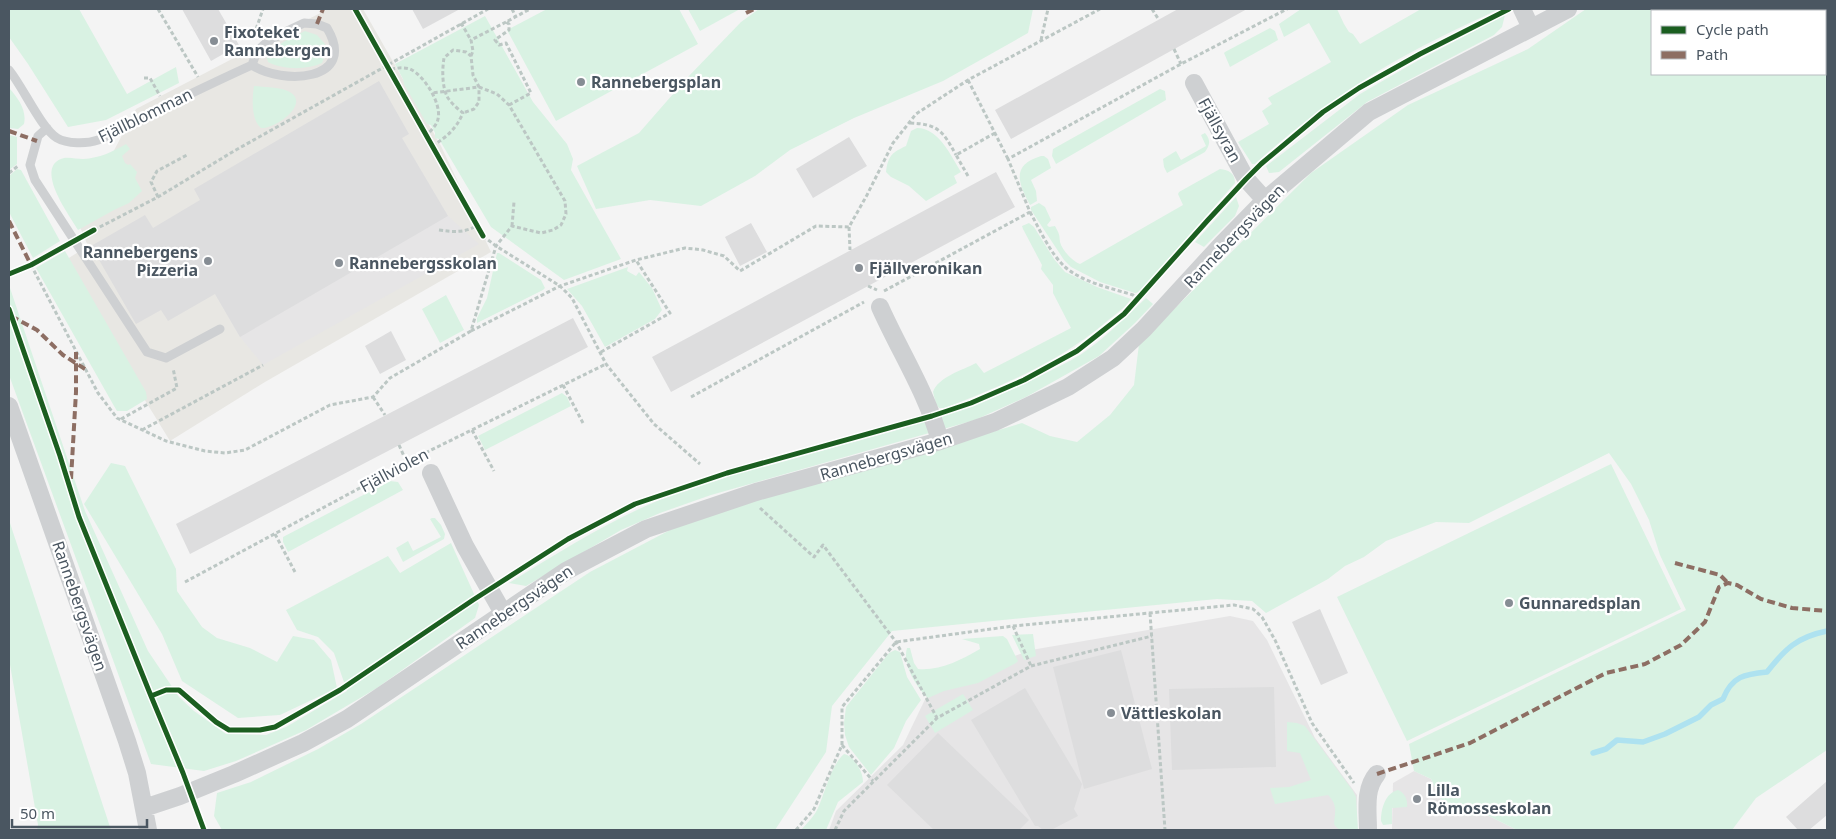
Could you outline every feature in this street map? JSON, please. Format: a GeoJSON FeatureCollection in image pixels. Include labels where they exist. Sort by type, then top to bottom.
{"type":"FeatureCollection","features":[{"type":"Feature","properties":{"kind":"street"},"geometry":{"type":"LineString","coordinates":[[1522,9],[1531,28]]}},
{"type":"Feature","properties":{"kind":"street","name":"Rannebergsvägen"},"geometry":{"type":"LineString","coordinates":[[144,808],[173,799],[234,774],[303,743],[338,724],[380,698],[566,571],[646,529],[756,492],[940,441],[995,422],[1068,387],[1113,358],[1144,329],[1264,200],[1369,112],[1568,9]]}},
{"type":"Feature","properties":{"kind":"street","name":"Fjällsyran"},"geometry":{"type":"LineString","coordinates":[[1194,83],[1246,179],[1264,200]]}},
{"type":"Feature","properties":{"kind":"street"},"geometry":{"type":"LineString","coordinates":[[873,302],[924,396],[940,441]]}},
{"type":"Feature","properties":{"kind":"street","name":"Rannebergsvägen"},"geometry":{"type":"LineString","coordinates":[[9,406],[126,740],[136,773],[148,830]]}},
{"type":"Feature","properties":{"kind":"street","name":"Fjällviolen"},"geometry":{"type":"LineString","coordinates":[[431,473],[465,546],[503,613]]}},
{"type":"Feature","properties":{"kind":"street"},"geometry":{"type":"LineString","coordinates":[[1368,830],[1368,791],[1377,774]]}},
{"type":"Feature","properties":{"kind":"lane"},"geometry":{"type":"LineString","coordinates":[[311,23],[327,28],[335,45],[335,57],[329,66],[321,72],[310,75],[288,76],[265,72],[252,64],[257,51],[267,42],[304,24],[311,23]]}},
{"type":"Feature","properties":{"kind":"lane","name":"Fjällblomman"},"geometry":{"type":"LineString","coordinates":[[9,70],[46,128],[57,138],[69,142],[97,141],[252,64]]}},
{"type":"Feature","properties":{"kind":"lane"},"geometry":{"type":"LineString","coordinates":[[46,128],[38,136],[30,165],[35,180],[147,352],[166,358],[220,329]]}},
{"type":"Feature","properties":{"kind":"path"},"geometry":{"type":"LineString","coordinates":[[158,9],[205,86]]}},
{"type":"Feature","properties":{"kind":"path"},"geometry":{"type":"LineString","coordinates":[[257,51],[254,35],[263,9]]}},
{"type":"Feature","properties":{"kind":"path"},"geometry":{"type":"LineString","coordinates":[[94,230],[158,197],[234,151],[488,9]]}},
{"type":"Feature","properties":{"kind":"path"},"geometry":{"type":"LineString","coordinates":[[512,9],[516,17]]}},
{"type":"Feature","properties":{"kind":"path"},"geometry":{"type":"LineString","coordinates":[[471,40],[530,9]]}},
{"type":"Feature","properties":{"kind":"path"},"geometry":{"type":"LineString","coordinates":[[1041,41],[1048,9]]}},
{"type":"Feature","properties":{"kind":"path"},"geometry":{"type":"LineString","coordinates":[[850,250],[849,227],[892,143],[916,114],[968,80],[1100,9]]}},
{"type":"Feature","properties":{"kind":"path"},"geometry":{"type":"LineString","coordinates":[[1152,9],[1158,20]]}},
{"type":"Feature","properties":{"kind":"path"},"geometry":{"type":"LineString","coordinates":[[1008,159],[1181,64],[1287,9]]}},
{"type":"Feature","properties":{"kind":"path"},"geometry":{"type":"LineString","coordinates":[[506,22],[509,24],[509,30],[498,37],[495,42],[499,45],[506,43],[531,93],[509,105]]}},
{"type":"Feature","properties":{"kind":"path"},"geometry":{"type":"LineString","coordinates":[[432,146],[451,133],[463,113],[474,109],[479,102],[479,87],[473,75],[471,40],[461,23]]}},
{"type":"Feature","properties":{"kind":"path"},"geometry":{"type":"LineString","coordinates":[[1174,49],[1181,64]]}},
{"type":"Feature","properties":{"kind":"path"},"geometry":{"type":"LineString","coordinates":[[463,113],[449,99],[445,90],[444,58],[453,50],[466,52],[471,56]]}},
{"type":"Feature","properties":{"kind":"path"},"geometry":{"type":"LineString","coordinates":[[391,69],[404,67],[412,70],[432,93],[439,116],[436,124],[427,135]]}},
{"type":"Feature","properties":{"kind":"path"},"geometry":{"type":"LineString","coordinates":[[144,78],[150,78],[166,106]]}},
{"type":"Feature","properties":{"kind":"path"},"geometry":{"type":"LineString","coordinates":[[968,80],[1008,159],[1030,212],[1056,256],[1065,267],[1076,274],[1097,284],[1133,295],[1138,299]]}},
{"type":"Feature","properties":{"kind":"path"},"geometry":{"type":"LineString","coordinates":[[432,93],[479,87],[497,94],[509,105],[565,201],[566,214],[561,225],[553,230],[541,233],[512,226]]}},
{"type":"Feature","properties":{"kind":"path"},"geometry":{"type":"LineString","coordinates":[[910,123],[927,124],[946,136],[968,176]]}},
{"type":"Feature","properties":{"kind":"path"},"geometry":{"type":"LineString","coordinates":[[956,155],[995,133]]}},
{"type":"Feature","properties":{"kind":"path"},"geometry":{"type":"LineString","coordinates":[[158,197],[151,182],[157,171],[188,155]]}},
{"type":"Feature","properties":{"kind":"path"},"geometry":{"type":"LineString","coordinates":[[471,331],[496,246],[512,226],[514,202]]}},
{"type":"Feature","properties":{"kind":"path"},"geometry":{"type":"LineString","coordinates":[[691,397],[873,302],[1030,212]]}},
{"type":"Feature","properties":{"kind":"path"},"geometry":{"type":"LineString","coordinates":[[439,230],[460,232],[476,226]]}},
{"type":"Feature","properties":{"kind":"path"},"geometry":{"type":"LineString","coordinates":[[31,265],[98,393],[117,418],[166,441],[204,451],[225,453],[245,450],[330,405],[373,397],[390,378],[471,331],[560,286],[636,260],[685,248],[703,250],[724,256],[740,271],[816,226],[849,227]]}},
{"type":"Feature","properties":{"kind":"path"},"geometry":{"type":"LineString","coordinates":[[483,236],[560,286],[572,298],[606,364],[654,424],[700,464]]}},
{"type":"Feature","properties":{"kind":"path"},"geometry":{"type":"LineString","coordinates":[[601,352],[670,313],[636,260]]}},
{"type":"Feature","properties":{"kind":"path"},"geometry":{"type":"LineString","coordinates":[[121,420],[177,388],[171,356]]}},
{"type":"Feature","properties":{"kind":"path"},"geometry":{"type":"LineString","coordinates":[[142,431],[263,365]]}},
{"type":"Feature","properties":{"kind":"path"},"geometry":{"type":"LineString","coordinates":[[563,385],[584,425]]}},
{"type":"Feature","properties":{"kind":"path"},"geometry":{"type":"LineString","coordinates":[[373,397],[385,415]]}},
{"type":"Feature","properties":{"kind":"path"},"geometry":{"type":"LineString","coordinates":[[472,430],[494,472]]}},
{"type":"Feature","properties":{"kind":"path"},"geometry":{"type":"LineString","coordinates":[[399,445],[407,463]]}},
{"type":"Feature","properties":{"kind":"path"},"geometry":{"type":"LineString","coordinates":[[763,510],[814,557],[823,545],[896,642],[937,718]]}},
{"type":"Feature","properties":{"kind":"path"},"geometry":{"type":"LineString","coordinates":[[275,534],[296,574]]}},
{"type":"Feature","properties":{"kind":"path"},"geometry":{"type":"LineString","coordinates":[[796,830],[814,809],[842,745],[842,707],[896,642],[1013,626],[1234,605],[1253,609],[1262,617],[1275,640],[1312,723],[1358,788],[1368,791]]}},
{"type":"Feature","properties":{"kind":"path"},"geometry":{"type":"LineString","coordinates":[[1150,613],[1165,830]]}},
{"type":"Feature","properties":{"kind":"path"},"geometry":{"type":"LineString","coordinates":[[1013,626],[1031,666]]}},
{"type":"Feature","properties":{"kind":"path"},"geometry":{"type":"LineString","coordinates":[[835,830],[844,811],[937,718],[1031,666],[1152,636]]}},
{"type":"Feature","properties":{"kind":"path"},"geometry":{"type":"LineString","coordinates":[[842,745],[873,781]]}},
{"type":"Feature","properties":{"kind":"shaded area"},"geometry":{"type":"Polygon","coordinates":[[[328,9],[363,9],[441,146],[491,252],[265,382],[170,441],[119,358],[64,261],[88,246],[77,220],[136,109],[328,9]]]}},
{"type":"Feature","properties":{"kind":"shaded area","name":"Rannebergsskolan"},"geometry":{"type":"Polygon","coordinates":[[[402,138],[448,216],[479,244],[263,365],[240,337],[208,282],[402,138]]]}},
{"type":"Feature","properties":{"kind":"shaded area","name":"Vättleskolan"},"geometry":{"type":"Polygon","coordinates":[[[1230,616],[1253,621],[1267,640],[1315,738],[1357,795],[1356,830],[829,830],[836,811],[903,745],[931,687],[1031,650],[1230,616]]]}},
{"type":"Feature","properties":{"kind":"shaded area","name":"Lilla Römosseskolan"},"geometry":{"type":"Polygon","coordinates":[[[1414,771],[1431,779],[1449,815],[1489,816],[1517,830],[1392,830],[1393,783],[1414,771]]]}},
{"type":"Feature","properties":{"kind":"green space"},"geometry":{"type":"Polygon","coordinates":[[[9,9],[79,9],[127,94],[176,67],[179,83],[106,120],[68,127],[9,37],[9,9]]]}},
{"type":"Feature","properties":{"kind":"green space","name":"Rannebergsplan"},"geometry":{"type":"Polygon","coordinates":[[[547,9],[679,9],[698,44],[556,121],[507,30],[547,9]]]}},
{"type":"Feature","properties":{"kind":"green space"},"geometry":{"type":"Polygon","coordinates":[[[688,9],[740,9],[700,31],[688,9]]]}},
{"type":"Feature","properties":{"kind":"green space"},"geometry":{"type":"Polygon","coordinates":[[[759,9],[1033,9],[1028,33],[943,81],[854,118],[790,150],[755,176],[701,206],[650,200],[596,209],[577,166],[639,133],[687,78],[741,22],[759,9]]]}},
{"type":"Feature","properties":{"kind":"green space"},"geometry":{"type":"Polygon","coordinates":[[[1301,9],[1337,9],[1349,32],[1353,34],[1360,44],[1421,9],[1499,9],[1380,70],[1315,114],[1255,164],[1252,164],[1238,142],[1269,124],[1262,111],[1272,104],[1268,98],[1331,62],[1309,23],[1284,37],[1279,24],[1301,9]]]}},
{"type":"Feature","properties":{"kind":"green space"},"geometry":{"type":"Polygon","coordinates":[[[1586,9],[1827,9],[1827,750],[1756,798],[1732,830],[1517,830],[1489,816],[1449,815],[1431,779],[1414,771],[1409,744],[1686,610],[1660,555],[1649,520],[1631,484],[1609,453],[1469,523],[1436,522],[1386,541],[1364,557],[1345,566],[1328,579],[1266,613],[1252,601],[1217,599],[892,631],[832,706],[826,752],[775,830],[222,830],[214,816],[217,793],[251,782],[318,749],[361,724],[590,572],[710,509],[872,468],[1022,423],[1050,436],[1077,442],[1110,415],[1134,385],[1139,344],[1311,173],[1408,105],[1528,49],[1586,9]]]}},
{"type":"Feature","properties":{"kind":"green space"},"geometry":{"type":"Polygon","coordinates":[[[1505,15],[1502,27],[1494,35],[1367,102],[1279,172],[1269,173],[1266,166],[1360,94],[1419,60],[1505,15]]]}},
{"type":"Feature","properties":{"kind":"green space"},"geometry":{"type":"Polygon","coordinates":[[[485,16],[533,102],[567,144],[573,159],[571,170],[621,259],[564,280],[491,227],[439,139],[435,138],[431,125],[427,124],[404,84],[395,64],[485,16]]]}},
{"type":"Feature","properties":{"kind":"green space"},"geometry":{"type":"Polygon","coordinates":[[[1270,28],[1275,31],[1278,40],[1230,67],[1225,52],[1270,28]]]}},
{"type":"Feature","properties":{"kind":"green space"},"geometry":{"type":"Polygon","coordinates":[[[305,31],[317,35],[325,44],[325,55],[322,63],[309,67],[295,68],[281,67],[268,62],[266,54],[285,41],[305,31]]]}},
{"type":"Feature","properties":{"kind":"green space"},"geometry":{"type":"Polygon","coordinates":[[[254,86],[285,90],[293,95],[296,100],[295,107],[284,119],[276,124],[261,128],[255,120],[254,114],[254,86]]]}},
{"type":"Feature","properties":{"kind":"green space"},"geometry":{"type":"Polygon","coordinates":[[[9,88],[23,109],[24,124],[18,129],[9,128],[9,88]]]}},
{"type":"Feature","properties":{"kind":"green space"},"geometry":{"type":"Polygon","coordinates":[[[1160,89],[1165,91],[1166,100],[1056,164],[1052,156],[1053,149],[1160,89]]]}},
{"type":"Feature","properties":{"kind":"green space"},"geometry":{"type":"Polygon","coordinates":[[[917,128],[925,129],[932,133],[944,144],[961,172],[954,176],[957,183],[926,201],[909,186],[891,177],[886,172],[892,155],[906,146],[911,131],[917,128]]]}},
{"type":"Feature","properties":{"kind":"green space"},"geometry":{"type":"Polygon","coordinates":[[[1205,133],[1209,142],[1205,152],[1167,173],[1163,159],[1176,151],[1181,160],[1206,146],[1201,135],[1205,133]]]}},
{"type":"Feature","properties":{"kind":"green space"},"geometry":{"type":"Polygon","coordinates":[[[9,135],[17,137],[17,164],[9,170],[9,135]]]}},
{"type":"Feature","properties":{"kind":"green space"},"geometry":{"type":"Polygon","coordinates":[[[126,144],[130,149],[122,156],[125,163],[130,164],[137,172],[135,178],[142,191],[129,203],[78,230],[56,192],[52,181],[52,171],[55,163],[64,158],[83,159],[100,156],[126,144]]]}},
{"type":"Feature","properties":{"kind":"green space"},"geometry":{"type":"Polygon","coordinates":[[[1041,156],[1048,159],[1051,168],[1031,180],[1036,191],[1037,201],[1030,205],[1020,182],[1021,170],[1025,164],[1041,156]]]}},
{"type":"Feature","properties":{"kind":"green space"},"geometry":{"type":"Polygon","coordinates":[[[17,169],[21,170],[60,241],[33,258],[9,212],[9,176],[17,169]]]}},
{"type":"Feature","properties":{"kind":"green space"},"geometry":{"type":"Polygon","coordinates":[[[1220,169],[1231,173],[1235,183],[1139,292],[1135,293],[1100,282],[1071,267],[1064,260],[1031,210],[1031,207],[1039,203],[1045,207],[1051,220],[1047,225],[1049,227],[1055,226],[1063,248],[1071,258],[1080,264],[1183,205],[1178,194],[1179,192],[1220,169]]]}},
{"type":"Feature","properties":{"kind":"green space"},"geometry":{"type":"Polygon","coordinates":[[[1236,197],[1239,206],[1235,216],[1204,247],[1195,242],[1236,197]]]}},
{"type":"Feature","properties":{"kind":"green space"},"geometry":{"type":"Polygon","coordinates":[[[1029,223],[1034,227],[1054,259],[1065,272],[1097,287],[1131,299],[1123,308],[1088,336],[1049,361],[988,391],[945,408],[939,408],[933,392],[945,378],[976,363],[984,373],[1071,328],[1053,293],[1053,285],[1041,269],[1042,265],[1023,229],[1022,226],[1029,223]]]}},
{"type":"Feature","properties":{"kind":"green space"},"geometry":{"type":"Polygon","coordinates":[[[65,251],[146,392],[147,399],[127,411],[117,411],[36,268],[65,251]]]}},
{"type":"Feature","properties":{"kind":"green space"},"geometry":{"type":"Polygon","coordinates":[[[497,253],[541,280],[545,288],[477,323],[477,318],[487,298],[497,253]]]}},
{"type":"Feature","properties":{"kind":"green space"},"geometry":{"type":"Polygon","coordinates":[[[628,267],[627,271],[636,276],[639,272],[652,288],[662,310],[655,319],[605,347],[582,306],[567,289],[628,267]]]}},
{"type":"Feature","properties":{"kind":"green space"},"geometry":{"type":"Polygon","coordinates":[[[9,285],[85,511],[148,651],[179,697],[194,711],[226,734],[266,735],[286,727],[347,691],[334,653],[318,637],[297,630],[286,610],[388,556],[400,573],[451,543],[479,605],[475,618],[377,688],[306,730],[236,761],[204,771],[151,764],[9,375],[9,285]]]}},
{"type":"Feature","properties":{"kind":"green space"},"geometry":{"type":"Polygon","coordinates":[[[446,295],[464,330],[440,343],[422,309],[446,295]]]}},
{"type":"Feature","properties":{"kind":"green space"},"geometry":{"type":"Polygon","coordinates":[[[1146,298],[1153,304],[1099,356],[1026,397],[975,420],[711,495],[660,513],[621,530],[526,586],[509,583],[614,521],[680,492],[726,477],[912,426],[1003,394],[1072,360],[1089,349],[1146,298]]]}},
{"type":"Feature","properties":{"kind":"green space"},"geometry":{"type":"Polygon","coordinates":[[[562,393],[567,397],[571,406],[485,450],[478,436],[562,393]]]}},
{"type":"Feature","properties":{"kind":"green space"},"geometry":{"type":"Polygon","coordinates":[[[111,463],[125,466],[176,569],[177,591],[202,627],[217,638],[250,648],[277,662],[293,636],[314,640],[331,660],[337,688],[280,715],[238,718],[182,681],[162,634],[84,504],[111,463]]]}},
{"type":"Feature","properties":{"kind":"green space","name":"Gunnaredsplan"},"geometry":{"type":"Polygon","coordinates":[[[1611,464],[1681,609],[1407,741],[1337,597],[1611,464]]]}},
{"type":"Feature","properties":{"kind":"green space"},"geometry":{"type":"Polygon","coordinates":[[[390,481],[398,482],[403,490],[288,552],[283,542],[283,537],[390,481]]]}},
{"type":"Feature","properties":{"kind":"green space"},"geometry":{"type":"Polygon","coordinates":[[[435,518],[441,525],[445,534],[444,539],[403,562],[396,548],[408,541],[413,551],[441,537],[430,519],[435,518]]]}},
{"type":"Feature","properties":{"kind":"green space"},"geometry":{"type":"Polygon","coordinates":[[[9,520],[111,830],[37,830],[38,825],[9,659],[9,520]]]}},
{"type":"Feature","properties":{"kind":"green space"},"geometry":{"type":"Polygon","coordinates":[[[1033,634],[1036,656],[1024,660],[1012,635],[1033,634]]]}},
{"type":"Feature","properties":{"kind":"green space"},"geometry":{"type":"Polygon","coordinates":[[[1003,636],[1007,639],[1018,661],[978,683],[944,691],[928,698],[915,682],[908,668],[906,661],[907,648],[910,648],[914,663],[918,669],[934,668],[958,661],[980,649],[979,644],[962,639],[1003,636]]]}},
{"type":"Feature","properties":{"kind":"green space"},"geometry":{"type":"Polygon","coordinates":[[[895,650],[900,652],[907,677],[921,700],[906,721],[894,748],[871,775],[849,747],[844,723],[846,707],[889,653],[895,650]]]}},
{"type":"Feature","properties":{"kind":"green space"},"geometry":{"type":"Polygon","coordinates":[[[963,694],[973,710],[935,733],[925,716],[963,694]]]}},
{"type":"Feature","properties":{"kind":"green space"},"geometry":{"type":"Polygon","coordinates":[[[1287,722],[1305,726],[1353,791],[1356,797],[1358,830],[1344,830],[1336,827],[1334,824],[1335,805],[1328,795],[1275,804],[1270,788],[1289,787],[1311,780],[1300,753],[1287,751],[1287,722]]]}},
{"type":"Feature","properties":{"kind":"green space"},"geometry":{"type":"Polygon","coordinates":[[[844,754],[848,755],[857,765],[863,782],[838,802],[826,830],[801,830],[816,811],[835,765],[844,754]]]}},
{"type":"Feature","properties":{"kind":"green space"},"geometry":{"type":"Polygon","coordinates":[[[1398,790],[1406,797],[1407,807],[1392,808],[1392,824],[1383,825],[1381,816],[1385,802],[1390,794],[1398,790]]]}},
{"type":"Feature","properties":{"kind":"building"},"geometry":{"type":"Polygon","coordinates":[[[182,9],[218,9],[239,45],[211,61],[182,9]]]}},
{"type":"Feature","properties":{"kind":"building"},"geometry":{"type":"Polygon","coordinates":[[[412,9],[460,9],[423,29],[412,9]]]}},
{"type":"Feature","properties":{"kind":"building"},"geometry":{"type":"Polygon","coordinates":[[[1178,9],[1247,9],[1011,139],[995,110],[1178,9]]]}},
{"type":"Feature","properties":{"kind":"building"},"geometry":{"type":"Polygon","coordinates":[[[379,81],[409,134],[402,138],[448,216],[240,337],[215,294],[168,321],[161,310],[136,324],[91,246],[145,215],[153,228],[200,200],[194,189],[379,81]]]}},
{"type":"Feature","properties":{"kind":"building"},"geometry":{"type":"Polygon","coordinates":[[[849,137],[867,166],[813,198],[796,169],[849,137]]]}},
{"type":"Feature","properties":{"kind":"building","name":"Fjällveronikan"},"geometry":{"type":"Polygon","coordinates":[[[996,172],[1015,207],[671,392],[652,357],[996,172]]]}},
{"type":"Feature","properties":{"kind":"building"},"geometry":{"type":"Polygon","coordinates":[[[751,223],[767,252],[740,266],[725,237],[751,223]]]}},
{"type":"Feature","properties":{"kind":"building"},"geometry":{"type":"Polygon","coordinates":[[[573,318],[588,347],[190,554],[176,524],[573,318]]]}},
{"type":"Feature","properties":{"kind":"building"},"geometry":{"type":"Polygon","coordinates":[[[391,331],[406,360],[380,374],[365,346],[391,331]]]}},
{"type":"Feature","properties":{"kind":"building"},"geometry":{"type":"Polygon","coordinates":[[[1320,609],[1348,673],[1321,685],[1292,622],[1320,609]]]}},
{"type":"Feature","properties":{"kind":"building"},"geometry":{"type":"Polygon","coordinates":[[[1121,650],[1152,769],[1084,789],[1053,667],[1121,650]]]}},
{"type":"Feature","properties":{"kind":"building"},"geometry":{"type":"Polygon","coordinates":[[[1274,687],[1276,767],[1172,770],[1169,689],[1274,687]]]}},
{"type":"Feature","properties":{"kind":"building"},"geometry":{"type":"Polygon","coordinates":[[[1025,688],[1082,784],[1074,809],[1078,816],[1051,830],[1043,830],[1035,826],[971,720],[1025,688]]]}},
{"type":"Feature","properties":{"kind":"building"},"geometry":{"type":"Polygon","coordinates":[[[938,733],[1029,820],[1019,830],[934,830],[887,785],[938,733]]]}},
{"type":"Feature","properties":{"kind":"building"},"geometry":{"type":"Polygon","coordinates":[[[1827,781],[1827,815],[1809,830],[1798,830],[1786,817],[1827,781]]]}},
{"type":"Feature","properties":{"kind":"waterway"},"geometry":{"type":"LineString","coordinates":[[1593,753],[1606,749],[1617,740],[1643,742],[1665,734],[1699,717],[1711,705],[1723,699],[1735,681],[1746,675],[1767,672],[1792,645],[1827,631]]}},
{"type":"Feature","properties":{"kind":"marked path"},"geometry":{"type":"LineString","coordinates":[[317,24],[323,9]]}},
{"type":"Feature","properties":{"kind":"marked path"},"geometry":{"type":"LineString","coordinates":[[746,13],[754,9]]}},
{"type":"Feature","properties":{"kind":"marked path"},"geometry":{"type":"LineString","coordinates":[[9,131],[37,141]]}},
{"type":"Feature","properties":{"kind":"marked path"},"geometry":{"type":"LineString","coordinates":[[9,221],[31,265]]}},
{"type":"Feature","properties":{"kind":"marked path"},"geometry":{"type":"LineString","coordinates":[[11,316],[37,330],[63,355],[85,369]]}},
{"type":"Feature","properties":{"kind":"marked path"},"geometry":{"type":"LineString","coordinates":[[71,479],[76,392],[76,352]]}},
{"type":"Feature","properties":{"kind":"marked path"},"geometry":{"type":"LineString","coordinates":[[1675,563],[1720,575],[1728,583]]}},
{"type":"Feature","properties":{"kind":"marked path"},"geometry":{"type":"LineString","coordinates":[[1377,774],[1470,743],[1606,673],[1645,664],[1681,645],[1705,622],[1719,587],[1728,583],[1737,585],[1761,599],[1792,608],[1827,611]]}},
{"type":"Feature","properties":{"kind":"cycle path"},"geometry":{"type":"LineString","coordinates":[[355,9],[483,236]]}},
{"type":"Feature","properties":{"kind":"cycle path"},"geometry":{"type":"LineString","coordinates":[[9,309],[79,517],[151,696],[166,690],[179,690],[216,722],[229,730],[260,730],[275,727],[340,690],[473,600],[568,539],[635,504],[727,473],[932,416],[971,403],[1024,380],[1077,351],[1124,314],[1246,179],[1323,112],[1359,88],[1420,54],[1509,9]]}},
{"type":"Feature","properties":{"kind":"cycle path"},"geometry":{"type":"LineString","coordinates":[[9,274],[31,265],[94,230]]}},
{"type":"Feature","properties":{"kind":"cycle path"},"geometry":{"type":"LineString","coordinates":[[151,696],[204,830]]}},
{"type":"Feature","properties":{"kind":"place","name":"Fixoteket Rannebergen"},"geometry":{"type":"Point","coordinates":[214,41]}},
{"type":"Feature","properties":{"kind":"place","name":"Rannebergsplan"},"geometry":{"type":"Point","coordinates":[581,82]}},
{"type":"Feature","properties":{"kind":"place","name":"Rannebergens Pizzeria"},"geometry":{"type":"Point","coordinates":[208,261]}},
{"type":"Feature","properties":{"kind":"place","name":"Rannebergsskolan"},"geometry":{"type":"Point","coordinates":[339,263]}},
{"type":"Feature","properties":{"kind":"place","name":"Fjällveronikan"},"geometry":{"type":"Point","coordinates":[859,268]}},
{"type":"Feature","properties":{"kind":"place","name":"Gunnaredsplan"},"geometry":{"type":"Point","coordinates":[1509,603]}},
{"type":"Feature","properties":{"kind":"place","name":"Vättleskolan"},"geometry":{"type":"Point","coordinates":[1111,713]}},
{"type":"Feature","properties":{"kind":"place","name":"Lilla Römosseskolan"},"geometry":{"type":"Point","coordinates":[1417,799]}}]}
